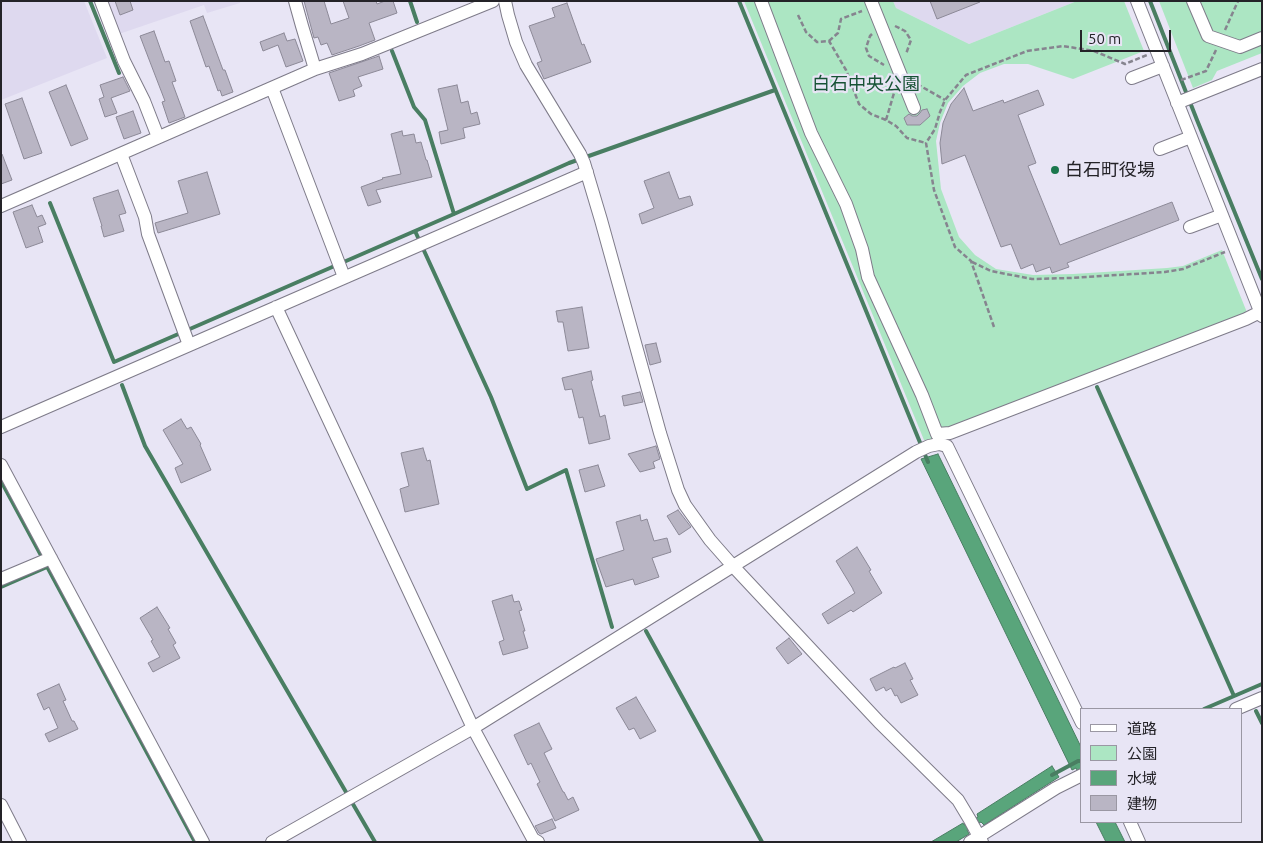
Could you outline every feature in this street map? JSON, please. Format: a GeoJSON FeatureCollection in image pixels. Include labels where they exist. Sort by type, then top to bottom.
{"type":"FeatureCollection","features":[{"type":"Feature","properties":{"kind":"street"},"geometry":{"type":"LineString","coordinates":[[101,1],[124,61],[144,101],[158,137]]}},
{"type":"Feature","properties":{"kind":"street"},"geometry":{"type":"LineString","coordinates":[[295,1],[315,68]]}},
{"type":"Feature","properties":{"kind":"street"},"geometry":{"type":"LineString","coordinates":[[1,206],[315,68],[362,54],[493,1]]}},
{"type":"Feature","properties":{"kind":"street"},"geometry":{"type":"LineString","coordinates":[[505,1],[516,42],[526,64],[584,163],[660,433],[678,490],[685,504],[710,540],[878,722],[958,800],[975,834],[1080,776]]}},
{"type":"Feature","properties":{"kind":"street"},"geometry":{"type":"LineString","coordinates":[[761,1],[811,133],[846,204],[862,248],[868,277],[922,395],[937,434],[950,433],[1261,314],[1191,137],[1185,100],[1163,66],[1137,1]]}},
{"type":"Feature","properties":{"kind":"street"},"geometry":{"type":"LineString","coordinates":[[1193,1],[1208,36],[1240,47],[1262,38]]}},
{"type":"Feature","properties":{"kind":"street"},"geometry":{"type":"LineString","coordinates":[[872,4],[914,108]]}},
{"type":"Feature","properties":{"kind":"street"},"geometry":{"type":"LineString","coordinates":[[1132,78],[1163,66]]}},
{"type":"Feature","properties":{"kind":"street"},"geometry":{"type":"LineString","coordinates":[[1185,100],[1262,68]]}},
{"type":"Feature","properties":{"kind":"street"},"geometry":{"type":"LineString","coordinates":[[272,88],[341,268]]}},
{"type":"Feature","properties":{"kind":"street"},"geometry":{"type":"LineString","coordinates":[[1160,149],[1191,137]]}},
{"type":"Feature","properties":{"kind":"street"},"geometry":{"type":"LineString","coordinates":[[121,154],[145,217],[148,234],[185,336]]}},
{"type":"Feature","properties":{"kind":"street"},"geometry":{"type":"LineString","coordinates":[[1,426],[185,336],[276,307],[341,268],[421,244],[584,163]]}},
{"type":"Feature","properties":{"kind":"street"},"geometry":{"type":"LineString","coordinates":[[1190,227],[1222,215]]}},
{"type":"Feature","properties":{"kind":"street"},"geometry":{"type":"LineString","coordinates":[[276,307],[473,728],[533,839],[538,842]]}},
{"type":"Feature","properties":{"kind":"street"},"geometry":{"type":"LineString","coordinates":[[272,842],[473,728],[916,452],[939,444],[947,446],[1080,719]]}},
{"type":"Feature","properties":{"kind":"street"},"geometry":{"type":"LineString","coordinates":[[1,465],[46,560],[203,842]]}},
{"type":"Feature","properties":{"kind":"street"},"geometry":{"type":"LineString","coordinates":[[1,579],[46,560]]}},
{"type":"Feature","properties":{"kind":"street"},"geometry":{"type":"LineString","coordinates":[[1238,708],[1262,698]]}},
{"type":"Feature","properties":{"kind":"street"},"geometry":{"type":"LineString","coordinates":[[1,805],[20,842]]}},
{"type":"Feature","properties":{"kind":"street"},"geometry":{"type":"LineString","coordinates":[[1130,823],[1140,842]]}},
{"type":"Feature","properties":{"kind":"path"},"geometry":{"type":"LineString","coordinates":[[798,16],[806,32],[817,42],[829,41],[838,33],[842,19],[872,4]]}},
{"type":"Feature","properties":{"kind":"path"},"geometry":{"type":"LineString","coordinates":[[829,41],[846,70],[859,104],[870,114],[896,126],[907,138],[926,143]]}},
{"type":"Feature","properties":{"kind":"path"},"geometry":{"type":"LineString","coordinates":[[1148,54],[1125,64],[1094,51],[1063,46],[1027,51],[966,75],[945,100],[935,129],[926,143],[934,190],[952,239],[956,247],[971,261],[991,271],[1032,278],[1070,278],[1165,272],[1182,269],[1226,252]]}},
{"type":"Feature","properties":{"kind":"path"},"geometry":{"type":"LineString","coordinates":[[971,261],[994,327]]}},
{"type":"Feature","properties":{"kind":"shaded area"},"geometry":{"type":"Polygon","coordinates":[[[1,1],[84,1],[107,58],[1,100],[1,1]]]}},
{"type":"Feature","properties":{"kind":"shaded area"},"geometry":{"type":"Polygon","coordinates":[[[106,1],[240,1],[240,3],[207,13],[204,5],[119,34],[106,1]]]}},
{"type":"Feature","properties":{"kind":"shaded area"},"geometry":{"type":"Polygon","coordinates":[[[893,1],[1077,1],[969,44],[896,8],[893,1]]]}},
{"type":"Feature","properties":{"kind":"green space","name":"白石中央公園"},"geometry":{"type":"Polygon","coordinates":[[[744,1],[893,1],[896,8],[969,44],[1077,1],[1124,1],[1144,51],[1073,79],[1028,64],[1004,64],[980,73],[963,86],[948,103],[940,123],[936,141],[941,189],[959,237],[975,255],[996,269],[1033,275],[1183,266],[1222,250],[1250,320],[949,438],[924,440],[744,1]]]}},
{"type":"Feature","properties":{"kind":"green space"},"geometry":{"type":"Polygon","coordinates":[[[1159,1],[1262,1],[1262,53],[1217,71],[1212,80],[1193,88],[1159,1]]]}},
{"type":"Feature","properties":{"kind":"water"},"geometry":{"type":"Polygon","coordinates":[[[938,454],[1080,745],[1080,776],[1076,768],[1072,770],[921,459],[938,454]]]}},
{"type":"Feature","properties":{"kind":"water"},"geometry":{"type":"Polygon","coordinates":[[[1052,766],[1059,777],[984,825],[981,822],[967,830],[969,834],[956,842],[931,842],[963,823],[964,825],[978,817],[977,814],[1052,766]]]}},
{"type":"Feature","properties":{"kind":"water"},"geometry":{"type":"Polygon","coordinates":[[[1096,823],[1116,823],[1125,842],[1106,842],[1096,823]]]}},
{"type":"Feature","properties":{"kind":"building"},"geometry":{"type":"Polygon","coordinates":[[[115,1],[130,1],[133,10],[120,15],[115,1]]]}},
{"type":"Feature","properties":{"kind":"building"},"geometry":{"type":"Polygon","coordinates":[[[304,1],[324,1],[331,24],[349,18],[343,1],[376,1],[377,4],[393,1],[397,13],[369,23],[375,40],[332,55],[327,43],[321,45],[318,37],[314,38],[304,1]]]}},
{"type":"Feature","properties":{"kind":"building"},"geometry":{"type":"Polygon","coordinates":[[[930,1],[980,1],[980,2],[937,19],[930,1]]]}},
{"type":"Feature","properties":{"kind":"building"},"geometry":{"type":"Polygon","coordinates":[[[567,3],[582,45],[584,44],[591,62],[544,79],[537,63],[542,61],[529,26],[555,17],[552,8],[567,3]]]}},
{"type":"Feature","properties":{"kind":"building"},"geometry":{"type":"Polygon","coordinates":[[[203,16],[233,92],[222,96],[220,90],[218,91],[209,66],[206,67],[190,21],[203,16]]]}},
{"type":"Feature","properties":{"kind":"building"},"geometry":{"type":"Polygon","coordinates":[[[154,31],[165,62],[169,61],[176,81],[172,82],[185,117],[169,123],[162,102],[165,101],[140,36],[154,31]]]}},
{"type":"Feature","properties":{"kind":"building"},"geometry":{"type":"Polygon","coordinates":[[[284,33],[287,41],[295,39],[303,61],[286,67],[278,45],[263,51],[260,42],[284,33]]]}},
{"type":"Feature","properties":{"kind":"building"},"geometry":{"type":"Polygon","coordinates":[[[379,56],[383,69],[358,77],[362,86],[353,90],[355,96],[339,101],[329,73],[379,56]]]}},
{"type":"Feature","properties":{"kind":"building"},"geometry":{"type":"Polygon","coordinates":[[[123,77],[130,91],[111,98],[117,113],[105,117],[99,99],[104,97],[100,85],[123,77]]]}},
{"type":"Feature","properties":{"kind":"building"},"geometry":{"type":"Polygon","coordinates":[[[66,85],[88,139],[71,146],[49,92],[66,85]]]}},
{"type":"Feature","properties":{"kind":"building"},"geometry":{"type":"Polygon","coordinates":[[[457,85],[461,103],[468,101],[471,114],[477,112],[480,124],[463,128],[465,138],[441,144],[439,132],[448,130],[438,89],[457,85]]]}},
{"type":"Feature","properties":{"kind":"building"},"geometry":{"type":"Polygon","coordinates":[[[964,88],[973,111],[1003,100],[1004,103],[1038,90],[1044,105],[1018,115],[1036,163],[1028,166],[1060,245],[1172,202],[1179,220],[1067,263],[1069,267],[1052,273],[1050,267],[1036,272],[1033,264],[1021,269],[1011,244],[1001,247],[965,155],[942,164],[940,143],[943,123],[951,104],[964,88]]]}},
{"type":"Feature","properties":{"kind":"building"},"geometry":{"type":"Polygon","coordinates":[[[22,98],[42,153],[24,159],[5,104],[22,98]]]}},
{"type":"Feature","properties":{"kind":"building"},"geometry":{"type":"Polygon","coordinates":[[[927,109],[930,116],[920,125],[907,125],[904,118],[909,114],[917,116],[922,110],[927,109]]]}},
{"type":"Feature","properties":{"kind":"building"},"geometry":{"type":"Polygon","coordinates":[[[133,111],[141,133],[124,139],[116,117],[133,111]]]}},
{"type":"Feature","properties":{"kind":"building"},"geometry":{"type":"Polygon","coordinates":[[[402,131],[403,136],[414,134],[416,143],[421,142],[432,177],[376,190],[381,202],[368,206],[361,187],[382,178],[401,174],[391,134],[402,131]]]}},
{"type":"Feature","properties":{"kind":"building"},"geometry":{"type":"Polygon","coordinates":[[[1,154],[12,180],[1,184],[1,154]]]}},
{"type":"Feature","properties":{"kind":"building"},"geometry":{"type":"Polygon","coordinates":[[[207,172],[220,214],[158,233],[155,223],[188,213],[178,181],[207,172]]]}},
{"type":"Feature","properties":{"kind":"building"},"geometry":{"type":"Polygon","coordinates":[[[669,172],[679,199],[690,196],[693,205],[642,224],[639,214],[654,208],[644,181],[669,172]]]}},
{"type":"Feature","properties":{"kind":"building"},"geometry":{"type":"Polygon","coordinates":[[[118,190],[126,213],[119,215],[124,231],[104,237],[93,198],[118,190]]]}},
{"type":"Feature","properties":{"kind":"building"},"geometry":{"type":"Polygon","coordinates":[[[32,205],[37,217],[42,215],[46,224],[38,227],[43,242],[26,248],[13,212],[32,205]]]}},
{"type":"Feature","properties":{"kind":"building"},"geometry":{"type":"Polygon","coordinates":[[[582,307],[589,348],[568,351],[563,322],[558,322],[556,311],[582,307]]]}},
{"type":"Feature","properties":{"kind":"building"},"geometry":{"type":"Polygon","coordinates":[[[656,343],[661,362],[650,365],[645,345],[656,343]]]}},
{"type":"Feature","properties":{"kind":"building"},"geometry":{"type":"Polygon","coordinates":[[[591,371],[593,380],[591,381],[600,417],[605,415],[610,439],[589,444],[583,417],[579,418],[572,389],[565,390],[562,378],[591,371]]]}},
{"type":"Feature","properties":{"kind":"building"},"geometry":{"type":"Polygon","coordinates":[[[640,392],[643,402],[624,406],[622,396],[640,392]]]}},
{"type":"Feature","properties":{"kind":"building"},"geometry":{"type":"Polygon","coordinates":[[[181,419],[187,429],[191,427],[201,444],[211,470],[181,483],[175,468],[183,464],[163,430],[181,419]]]}},
{"type":"Feature","properties":{"kind":"building"},"geometry":{"type":"Polygon","coordinates":[[[656,446],[660,459],[653,462],[655,468],[640,472],[628,454],[656,446]]]}},
{"type":"Feature","properties":{"kind":"building"},"geometry":{"type":"Polygon","coordinates":[[[423,448],[427,461],[430,460],[439,504],[405,512],[400,489],[409,486],[401,453],[423,448]]]}},
{"type":"Feature","properties":{"kind":"building"},"geometry":{"type":"Polygon","coordinates":[[[598,465],[605,486],[585,492],[579,470],[598,465]]]}},
{"type":"Feature","properties":{"kind":"building"},"geometry":{"type":"Polygon","coordinates":[[[678,510],[691,527],[679,535],[667,516],[678,510]]]}},
{"type":"Feature","properties":{"kind":"building"},"geometry":{"type":"Polygon","coordinates":[[[640,515],[641,521],[647,519],[654,541],[667,538],[671,552],[652,558],[659,577],[635,585],[633,579],[606,587],[596,559],[624,550],[616,522],[640,515]]]}},
{"type":"Feature","properties":{"kind":"building"},"geometry":{"type":"Polygon","coordinates":[[[857,547],[882,593],[853,612],[851,610],[828,624],[822,614],[855,593],[836,561],[857,547]]]}},
{"type":"Feature","properties":{"kind":"building"},"geometry":{"type":"Polygon","coordinates":[[[512,595],[514,602],[519,601],[522,610],[519,611],[528,648],[503,655],[499,642],[504,640],[492,601],[512,595]]]}},
{"type":"Feature","properties":{"kind":"building"},"geometry":{"type":"Polygon","coordinates":[[[157,607],[170,628],[168,629],[176,643],[173,645],[180,658],[153,672],[148,663],[160,657],[151,641],[153,640],[140,618],[157,607]]]}},
{"type":"Feature","properties":{"kind":"building"},"geometry":{"type":"Polygon","coordinates":[[[789,638],[802,654],[788,664],[776,648],[789,638]]]}},
{"type":"Feature","properties":{"kind":"building"},"geometry":{"type":"Polygon","coordinates":[[[905,663],[913,679],[910,680],[918,695],[901,703],[891,688],[886,691],[884,687],[876,691],[870,679],[905,663]]]}},
{"type":"Feature","properties":{"kind":"building"},"geometry":{"type":"Polygon","coordinates":[[[59,684],[66,700],[63,701],[72,721],[74,721],[78,729],[49,742],[45,734],[58,728],[49,707],[44,710],[37,694],[59,684]]]}},
{"type":"Feature","properties":{"kind":"building"},"geometry":{"type":"Polygon","coordinates":[[[636,697],[656,731],[640,739],[634,728],[629,730],[616,708],[636,697]]]}},
{"type":"Feature","properties":{"kind":"building"},"geometry":{"type":"Polygon","coordinates":[[[539,723],[552,749],[544,753],[563,792],[568,800],[573,797],[579,810],[555,821],[537,784],[540,782],[531,763],[528,765],[514,735],[539,723]]]}},
{"type":"Feature","properties":{"kind":"building"},"geometry":{"type":"Polygon","coordinates":[[[552,819],[556,828],[541,834],[539,833],[535,826],[552,819]]]}},
{"type":"Feature","properties":{"kind":"waterway"},"geometry":{"type":"LineString","coordinates":[[90,1],[119,73]]}},
{"type":"Feature","properties":{"kind":"waterway"},"geometry":{"type":"LineString","coordinates":[[410,1],[417,22]]}},
{"type":"Feature","properties":{"kind":"waterway"},"geometry":{"type":"LineString","coordinates":[[739,1],[928,462]]}},
{"type":"Feature","properties":{"kind":"waterway"},"geometry":{"type":"LineString","coordinates":[[1150,1],[1262,279]]}},
{"type":"Feature","properties":{"kind":"waterway"},"geometry":{"type":"LineString","coordinates":[[392,51],[414,107],[425,120],[454,214]]}},
{"type":"Feature","properties":{"kind":"waterway"},"geometry":{"type":"LineString","coordinates":[[50,203],[114,362],[569,163],[775,90]]}},
{"type":"Feature","properties":{"kind":"waterway"},"geometry":{"type":"LineString","coordinates":[[415,231],[491,397],[527,489],[566,470],[612,627]]}},
{"type":"Feature","properties":{"kind":"waterway"},"geometry":{"type":"LineString","coordinates":[[122,385],[145,446],[375,842]]}},
{"type":"Feature","properties":{"kind":"waterway"},"geometry":{"type":"LineString","coordinates":[[1097,387],[1234,696]]}},
{"type":"Feature","properties":{"kind":"waterway"},"geometry":{"type":"LineString","coordinates":[[1,481],[195,842]]}},
{"type":"Feature","properties":{"kind":"waterway"},"geometry":{"type":"LineString","coordinates":[[1,587],[47,567]]}},
{"type":"Feature","properties":{"kind":"waterway"},"geometry":{"type":"LineString","coordinates":[[646,631],[762,842]]}},
{"type":"Feature","properties":{"kind":"waterway"},"geometry":{"type":"LineString","coordinates":[[1206,708],[1262,684]]}},
{"type":"Feature","properties":{"kind":"waterway"},"geometry":{"type":"LineString","coordinates":[[1256,711],[1262,723]]}},
{"type":"Feature","properties":{"kind":"waterway"},"geometry":{"type":"LineString","coordinates":[[1052,775],[1080,761]]}},
{"type":"Feature","properties":{"kind":"place","name":"白石町役場"},"geometry":{"type":"Point","coordinates":[1055,170]}}]}
